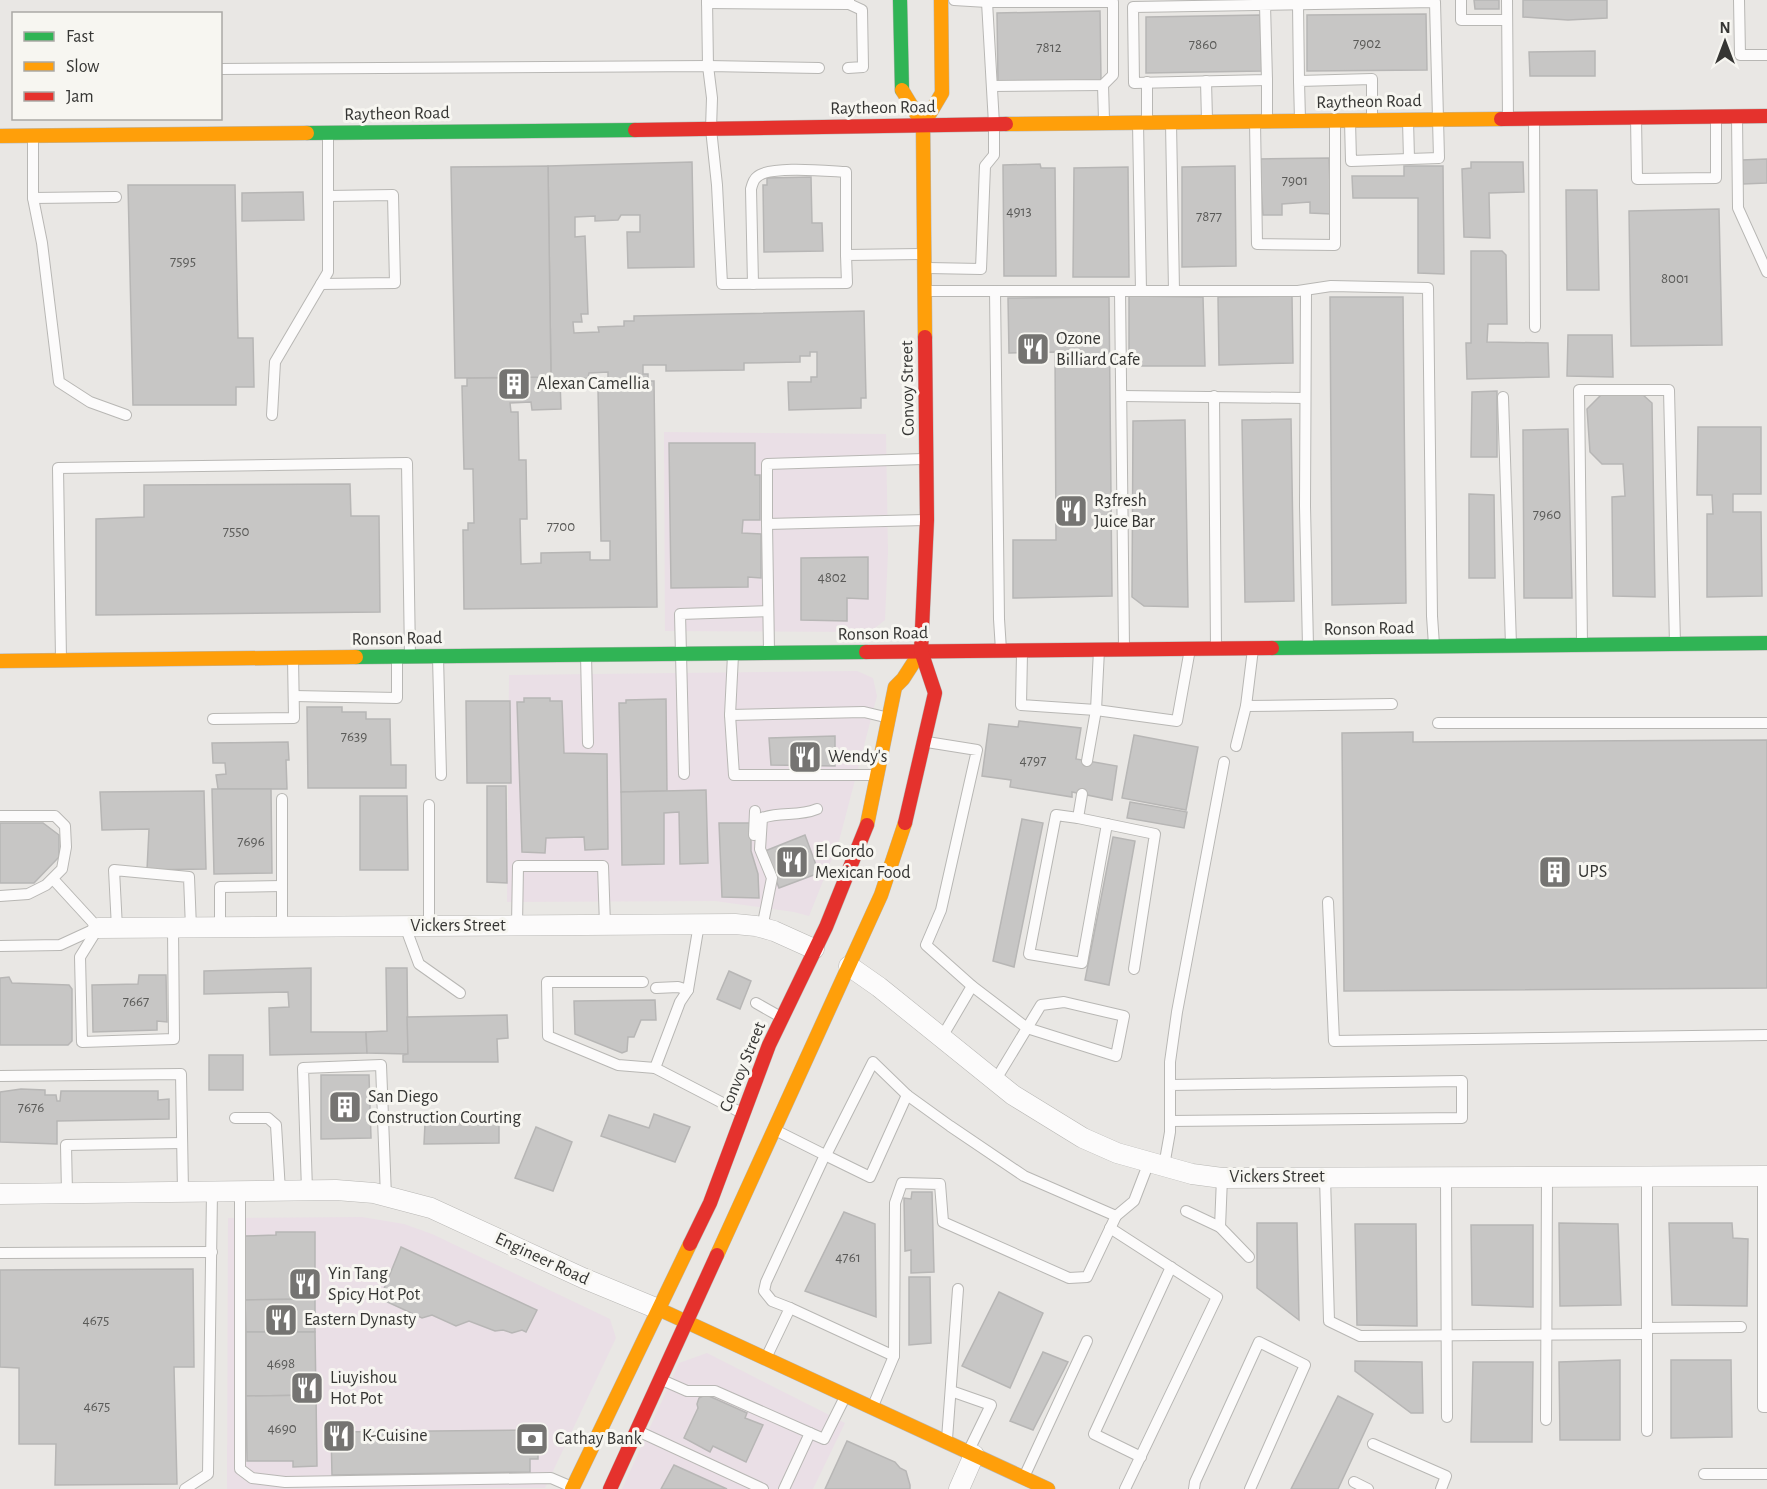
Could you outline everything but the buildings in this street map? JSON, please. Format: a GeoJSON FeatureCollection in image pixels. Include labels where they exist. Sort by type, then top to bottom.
{"type":"FeatureCollection","features":[{"type":"Feature","properties":{"kind":"street"},"geometry":{"type":"LineString","coordinates":[[900,0],[902,90],[923,125],[942,93],[941,0]]}},
{"type":"Feature","properties":{"kind":"street","name":"Raytheon Road"},"geometry":{"type":"LineString","coordinates":[[0,136],[33,136],[58,131],[328,133],[1767,116]]}},
{"type":"Feature","properties":{"kind":"street","name":"Convoy Street"},"geometry":{"type":"LineString","coordinates":[[610,1489],[881,895],[896,855],[924,742],[935,693],[921,651],[927,520],[923,125]]}},
{"type":"Feature","properties":{"kind":"street","name":"Ronson Road"},"geometry":{"type":"LineString","coordinates":[[0,661],[1767,644]]}},
{"type":"Feature","properties":{"kind":"street","name":"Convoy Street"},"geometry":{"type":"LineString","coordinates":[[573,1488],[710,1203],[769,1045],[826,927],[867,826],[895,687],[903,679],[921,651]]}},
{"type":"Feature","properties":{"kind":"street"},"geometry":{"type":"LineString","coordinates":[[853,895],[867,826]]}},
{"type":"Feature","properties":{"kind":"street","name":"Vickers Street"},"geometry":{"type":"LineString","coordinates":[[107,928],[735,924],[774,930],[814,949]]}},
{"type":"Feature","properties":{"kind":"street"},"geometry":{"type":"LineString","coordinates":[[845,947],[849,966]]}},
{"type":"Feature","properties":{"kind":"street"},"geometry":{"type":"LineString","coordinates":[[814,949],[823,958],[824,968]]}},
{"type":"Feature","properties":{"kind":"street","name":"Vickers Street"},"geometry":{"type":"LineString","coordinates":[[849,966],[879,987],[1013,1095],[1083,1138],[1117,1153],[1192,1174],[1222,1178],[1765,1176]]}},
{"type":"Feature","properties":{"kind":"street"},"geometry":{"type":"LineString","coordinates":[[785,1068],[791,1093]]}},
{"type":"Feature","properties":{"kind":"street","name":"Engineer Road"},"geometry":{"type":"LineString","coordinates":[[0,1194],[341,1190],[374,1193],[430,1208],[583,1278],[688,1322],[1048,1489]]}},
{"type":"Feature","properties":{"kind":"street"},"geometry":{"type":"LineString","coordinates":[[959,1489],[971,1453]]}},
{"type":"Feature","properties":{"kind":"lane"},"geometry":{"type":"LineString","coordinates":[[954,0],[1113,2],[1113,75],[1103,85],[992,86]]}},
{"type":"Feature","properties":{"kind":"lane"},"geometry":{"type":"LineString","coordinates":[[1461,0],[1461,20],[1507,20]]}},
{"type":"Feature","properties":{"kind":"lane"},"geometry":{"type":"LineString","coordinates":[[1507,0],[1508,119]]}},
{"type":"Feature","properties":{"kind":"lane"},"geometry":{"type":"LineString","coordinates":[[1739,0],[1740,55],[1767,55]]}},
{"type":"Feature","properties":{"kind":"lane"},"geometry":{"type":"LineString","coordinates":[[753,284],[751,189],[756,177],[766,171],[779,170],[846,172],[847,283],[753,284],[722,284],[717,184],[711,129],[712,98],[708,66],[707,2],[849,2],[862,10],[863,67],[848,68]]}},
{"type":"Feature","properties":{"kind":"lane"},"geometry":{"type":"LineString","coordinates":[[981,291],[985,166],[994,155],[987,2]]}},
{"type":"Feature","properties":{"kind":"lane"},"geometry":{"type":"LineString","coordinates":[[1267,80],[1134,83],[1133,7],[1435,2],[1439,158],[1351,161],[1350,121]]}},
{"type":"Feature","properties":{"kind":"lane"},"geometry":{"type":"LineString","coordinates":[[1298,4],[1300,121]]}},
{"type":"Feature","properties":{"kind":"lane"},"geometry":{"type":"LineString","coordinates":[[1265,5],[1267,80],[1261,122],[1257,244],[1335,245],[1335,121]]}},
{"type":"Feature","properties":{"kind":"lane"},"geometry":{"type":"LineString","coordinates":[[222,69],[708,66],[819,68]]}},
{"type":"Feature","properties":{"kind":"lane"},"geometry":{"type":"LineString","coordinates":[[1299,81],[1372,80],[1372,120]]}},
{"type":"Feature","properties":{"kind":"lane"},"geometry":{"type":"LineString","coordinates":[[1206,81],[1207,122]]}},
{"type":"Feature","properties":{"kind":"lane"},"geometry":{"type":"LineString","coordinates":[[1141,291],[1143,123],[1147,82]]}},
{"type":"Feature","properties":{"kind":"lane"},"geometry":{"type":"LineString","coordinates":[[1103,85],[1104,123]]}},
{"type":"Feature","properties":{"kind":"lane"},"geometry":{"type":"LineString","coordinates":[[1636,118],[1637,179],[1660,179],[1716,178],[1716,117]]}},
{"type":"Feature","properties":{"kind":"lane"},"geometry":{"type":"LineString","coordinates":[[1737,117],[1738,208],[1767,272]]}},
{"type":"Feature","properties":{"kind":"lane"},"geometry":{"type":"LineString","coordinates":[[1534,119],[1535,327]]}},
{"type":"Feature","properties":{"kind":"lane"},"geometry":{"type":"LineString","coordinates":[[1408,120],[1409,159]]}},
{"type":"Feature","properties":{"kind":"lane"},"geometry":{"type":"LineString","coordinates":[[1172,122],[1174,291]]}},
{"type":"Feature","properties":{"kind":"lane"},"geometry":{"type":"LineString","coordinates":[[272,414],[274,362],[328,272],[328,133]]}},
{"type":"Feature","properties":{"kind":"lane"},"geometry":{"type":"LineString","coordinates":[[33,136],[33,198],[42,243],[59,382],[90,402],[126,415]]}},
{"type":"Feature","properties":{"kind":"lane"},"geometry":{"type":"LineString","coordinates":[[321,284],[395,283],[393,195],[328,196]]}},
{"type":"Feature","properties":{"kind":"lane"},"geometry":{"type":"LineString","coordinates":[[33,198],[116,197]]}},
{"type":"Feature","properties":{"kind":"lane"},"geometry":{"type":"LineString","coordinates":[[846,255],[925,261],[981,269]]}},
{"type":"Feature","properties":{"kind":"lane"},"geometry":{"type":"LineString","coordinates":[[925,291],[1306,290],[1331,286],[1428,288],[1434,646]]}},
{"type":"Feature","properties":{"kind":"lane"},"geometry":{"type":"LineString","coordinates":[[1306,290],[1308,648]]}},
{"type":"Feature","properties":{"kind":"lane"},"geometry":{"type":"LineString","coordinates":[[995,291],[1001,651]]}},
{"type":"Feature","properties":{"kind":"lane"},"geometry":{"type":"LineString","coordinates":[[1120,291],[1124,650]]}},
{"type":"Feature","properties":{"kind":"lane"},"geometry":{"type":"LineString","coordinates":[[1582,645],[1578,390],[1669,390],[1675,644]]}},
{"type":"Feature","properties":{"kind":"lane"},"geometry":{"type":"LineString","coordinates":[[1122,396],[1305,398]]}},
{"type":"Feature","properties":{"kind":"lane"},"geometry":{"type":"LineString","coordinates":[[1214,396],[1216,649]]}},
{"type":"Feature","properties":{"kind":"lane"},"geometry":{"type":"LineString","coordinates":[[1503,397],[1511,646]]}},
{"type":"Feature","properties":{"kind":"lane"},"geometry":{"type":"LineString","coordinates":[[769,653],[767,464],[927,459]]}},
{"type":"Feature","properties":{"kind":"lane"},"geometry":{"type":"LineString","coordinates":[[61,660],[58,468],[407,463],[404,657],[396,698],[294,696]]}},
{"type":"Feature","properties":{"kind":"lane"},"geometry":{"type":"LineString","coordinates":[[767,524],[927,520]]}},
{"type":"Feature","properties":{"kind":"lane"},"geometry":{"type":"LineString","coordinates":[[684,774],[680,614],[768,611]]}},
{"type":"Feature","properties":{"kind":"lane"},"geometry":{"type":"LineString","coordinates":[[1236,746],[1246,706],[1253,648]]}},
{"type":"Feature","properties":{"kind":"lane"},"geometry":{"type":"LineString","coordinates":[[1022,650],[1021,705],[1096,710],[1177,721],[1190,649]]}},
{"type":"Feature","properties":{"kind":"lane"},"geometry":{"type":"LineString","coordinates":[[1088,761],[1096,710],[1099,650]]}},
{"type":"Feature","properties":{"kind":"lane"},"geometry":{"type":"LineString","coordinates":[[733,653],[730,715],[734,775],[877,775]]}},
{"type":"Feature","properties":{"kind":"lane"},"geometry":{"type":"LineString","coordinates":[[586,655],[588,743]]}},
{"type":"Feature","properties":{"kind":"lane"},"geometry":{"type":"LineString","coordinates":[[438,656],[441,775]]}},
{"type":"Feature","properties":{"kind":"lane"},"geometry":{"type":"LineString","coordinates":[[213,719],[294,718],[293,658]]}},
{"type":"Feature","properties":{"kind":"lane"},"geometry":{"type":"LineString","coordinates":[[1246,706],[1392,704]]}},
{"type":"Feature","properties":{"kind":"lane"},"geometry":{"type":"LineString","coordinates":[[730,715],[864,712],[889,717]]}},
{"type":"Feature","properties":{"kind":"lane"},"geometry":{"type":"LineString","coordinates":[[1438,723],[1767,723]]}},
{"type":"Feature","properties":{"kind":"lane"},"geometry":{"type":"LineString","coordinates":[[924,742],[977,750],[941,910],[926,945],[972,986],[1027,1028],[1116,1056],[1124,1016],[1064,1002],[1041,1005],[1027,1028],[995,1080]]}},
{"type":"Feature","properties":{"kind":"lane"},"geometry":{"type":"LineString","coordinates":[[872,1408],[894,1356],[896,1203],[902,1183],[940,1184],[943,1222],[1069,1278],[1087,1277],[1116,1216],[1134,1201],[1156,1164],[1170,1132],[1170,1062],[1177,1012],[1224,762]]}},
{"type":"Feature","properties":{"kind":"lane"},"geometry":{"type":"LineString","coordinates":[[1078,818],[1082,794]]}},
{"type":"Feature","properties":{"kind":"lane"},"geometry":{"type":"LineString","coordinates":[[282,799],[282,927]]}},
{"type":"Feature","properties":{"kind":"lane"},"geometry":{"type":"LineString","coordinates":[[429,805],[429,926]]}},
{"type":"Feature","properties":{"kind":"lane"},"geometry":{"type":"LineString","coordinates":[[759,927],[772,878],[760,849],[762,818],[770,815],[806,814],[817,808]]}},
{"type":"Feature","properties":{"kind":"lane"},"geometry":{"type":"LineString","coordinates":[[754,811],[754,847],[765,882],[759,927]]}},
{"type":"Feature","properties":{"kind":"lane"},"geometry":{"type":"LineString","coordinates":[[1107,824],[1082,963],[1029,954],[1056,815],[1078,818],[1107,824],[1155,834],[1134,969]]}},
{"type":"Feature","properties":{"kind":"lane"},"geometry":{"type":"LineString","coordinates":[[0,816],[55,816],[65,826],[66,847],[62,869],[46,885],[28,894],[0,896]]}},
{"type":"Feature","properties":{"kind":"lane"},"geometry":{"type":"LineString","coordinates":[[518,925],[518,866],[603,866],[605,925]]}},
{"type":"Feature","properties":{"kind":"lane"},"geometry":{"type":"LineString","coordinates":[[114,870],[189,876],[182,928],[174,1039],[82,1042],[80,957],[107,928],[114,870]]}},
{"type":"Feature","properties":{"kind":"lane"},"geometry":{"type":"LineString","coordinates":[[52,879],[107,928]]}},
{"type":"Feature","properties":{"kind":"lane"},"geometry":{"type":"LineString","coordinates":[[220,927],[220,887],[282,886]]}},
{"type":"Feature","properties":{"kind":"lane"},"geometry":{"type":"LineString","coordinates":[[1328,903],[1334,1041],[1767,1035]]}},
{"type":"Feature","properties":{"kind":"lane"},"geometry":{"type":"LineString","coordinates":[[655,1068],[680,1002],[687,990],[699,924]]}},
{"type":"Feature","properties":{"kind":"lane"},"geometry":{"type":"LineString","coordinates":[[405,926],[419,964],[460,993]]}},
{"type":"Feature","properties":{"kind":"lane"},"geometry":{"type":"LineString","coordinates":[[0,946],[60,945],[107,928]]}},
{"type":"Feature","properties":{"kind":"lane"},"geometry":{"type":"LineString","coordinates":[[643,982],[547,982],[548,1036],[618,1065],[655,1068],[743,1113]]}},
{"type":"Feature","properties":{"kind":"lane"},"geometry":{"type":"LineString","coordinates":[[942,1037],[972,986]]}},
{"type":"Feature","properties":{"kind":"lane"},"geometry":{"type":"LineString","coordinates":[[656,988],[678,987],[687,990]]}},
{"type":"Feature","properties":{"kind":"lane"},"geometry":{"type":"LineString","coordinates":[[756,1004],[782,1017]]}},
{"type":"Feature","properties":{"kind":"lane"},"geometry":{"type":"LineString","coordinates":[[894,1356],[772,1301],[764,1291],[766,1282],[825,1155],[873,1062],[907,1095],[1024,1176],[1116,1216]]}},
{"type":"Feature","properties":{"kind":"lane"},"geometry":{"type":"LineString","coordinates":[[307,1190],[303,1068],[381,1065],[386,1197]]}},
{"type":"Feature","properties":{"kind":"lane"},"geometry":{"type":"LineString","coordinates":[[0,1076],[181,1074],[183,1192]]}},
{"type":"Feature","properties":{"kind":"lane"},"geometry":{"type":"LineString","coordinates":[[1170,1085],[1462,1080],[1462,1118],[1170,1120]]}},
{"type":"Feature","properties":{"kind":"lane"},"geometry":{"type":"LineString","coordinates":[[774,1129],[870,1177],[907,1095]]}},
{"type":"Feature","properties":{"kind":"lane"},"geometry":{"type":"LineString","coordinates":[[235,1118],[268,1118],[276,1125],[280,1191]]}},
{"type":"Feature","properties":{"kind":"lane"},"geometry":{"type":"LineString","coordinates":[[67,1193],[66,1145],[182,1143]]}},
{"type":"Feature","properties":{"kind":"lane"},"geometry":{"type":"LineString","coordinates":[[1765,1176],[1763,1407],[1767,1407]]}},
{"type":"Feature","properties":{"kind":"lane"},"geometry":{"type":"LineString","coordinates":[[1325,1177],[1329,1321],[1360,1336],[1547,1335],[1741,1327]]}},
{"type":"Feature","properties":{"kind":"lane"},"geometry":{"type":"LineString","coordinates":[[1446,1177],[1447,1417]]}},
{"type":"Feature","properties":{"kind":"lane"},"geometry":{"type":"LineString","coordinates":[[1546,1420],[1547,1177]]}},
{"type":"Feature","properties":{"kind":"lane"},"geometry":{"type":"LineString","coordinates":[[1647,1177],[1647,1431]]}},
{"type":"Feature","properties":{"kind":"lane"},"geometry":{"type":"LineString","coordinates":[[1220,1227],[1222,1178]]}},
{"type":"Feature","properties":{"kind":"lane"},"geometry":{"type":"LineString","coordinates":[[240,1191],[240,1469],[252,1478],[285,1482],[552,1478],[573,1488]]}},
{"type":"Feature","properties":{"kind":"lane"},"geometry":{"type":"LineString","coordinates":[[185,1489],[208,1474],[212,1192]]}},
{"type":"Feature","properties":{"kind":"lane"},"geometry":{"type":"LineString","coordinates":[[1186,1211],[1220,1227],[1249,1257]]}},
{"type":"Feature","properties":{"kind":"lane"},"geometry":{"type":"LineString","coordinates":[[1110,1228],[1217,1297],[1125,1489]]}},
{"type":"Feature","properties":{"kind":"lane"},"geometry":{"type":"LineString","coordinates":[[0,1253],[212,1252]]}},
{"type":"Feature","properties":{"kind":"lane"},"geometry":{"type":"LineString","coordinates":[[1141,1457],[1094,1434],[1171,1267]]}},
{"type":"Feature","properties":{"kind":"lane"},"geometry":{"type":"LineString","coordinates":[[947,1442],[958,1289]]}},
{"type":"Feature","properties":{"kind":"lane"},"geometry":{"type":"LineString","coordinates":[[766,1359],[790,1308]]}},
{"type":"Feature","properties":{"kind":"lane"},"geometry":{"type":"LineString","coordinates":[[1024,1478],[1087,1341]]}},
{"type":"Feature","properties":{"kind":"lane"},"geometry":{"type":"LineString","coordinates":[[1194,1489],[1195,1482],[1259,1342],[1305,1365],[1250,1489]]}},
{"type":"Feature","properties":{"kind":"lane"},"geometry":{"type":"LineString","coordinates":[[661,1379],[687,1391],[715,1391],[824,1440],[845,1395]]}},
{"type":"Feature","properties":{"kind":"lane"},"geometry":{"type":"LineString","coordinates":[[951,1391],[991,1405],[971,1453]]}},
{"type":"Feature","properties":{"kind":"lane"},"geometry":{"type":"LineString","coordinates":[[637,1430],[763,1489]]}},
{"type":"Feature","properties":{"kind":"lane"},"geometry":{"type":"LineString","coordinates":[[784,1489],[810,1433]]}},
{"type":"Feature","properties":{"kind":"lane"},"geometry":{"type":"LineString","coordinates":[[1373,1444],[1446,1476],[1441,1489]]}},
{"type":"Feature","properties":{"kind":"lane"},"geometry":{"type":"LineString","coordinates":[[1704,1474],[1767,1474]]}},
{"type":"Feature","properties":{"kind":"lane"},"geometry":{"type":"LineString","coordinates":[[1354,1482],[1368,1489]]}},
{"type":"Feature","properties":{"kind":"shaded area"},"geometry":{"type":"Polygon","coordinates":[[[664,432],[886,434],[888,552],[885,620],[870,632],[665,631],[664,432]]]}},
{"type":"Feature","properties":{"kind":"shaded area"},"geometry":{"type":"Polygon","coordinates":[[[857,671],[873,678],[877,696],[839,841],[809,916],[715,901],[507,902],[509,675],[857,671]]]}},
{"type":"Feature","properties":{"kind":"shaded area"},"geometry":{"type":"Polygon","coordinates":[[[362,1217],[404,1224],[432,1234],[610,1319],[616,1338],[545,1488],[227,1489],[228,1218],[362,1217]]]}},
{"type":"Feature","properties":{"kind":"shaded area"},"geometry":{"type":"Polygon","coordinates":[[[707,1353],[845,1423],[813,1489],[622,1489],[679,1363],[707,1353]]]}},
{"type":"Feature","properties":{"kind":"traffic: fast"},"geometry":{"type":"LineString","coordinates":[[900,0],[902,90]]}},
{"type":"Feature","properties":{"kind":"traffic: fast"},"geometry":{"type":"LineString","coordinates":[[307,133],[635,130]]}},
{"type":"Feature","properties":{"kind":"traffic: fast"},"geometry":{"type":"LineString","coordinates":[[1272,648],[1767,643]]}},
{"type":"Feature","properties":{"kind":"traffic: fast"},"geometry":{"type":"LineString","coordinates":[[356,657],[866,652]]}},
{"type":"Feature","properties":{"kind":"traffic: slow"},"geometry":{"type":"LineString","coordinates":[[923,125],[942,93],[941,0]]}},
{"type":"Feature","properties":{"kind":"traffic: slow"},"geometry":{"type":"LineString","coordinates":[[902,90],[923,125],[925,337]]}},
{"type":"Feature","properties":{"kind":"traffic: slow"},"geometry":{"type":"LineString","coordinates":[[1006,124],[1501,119]]}},
{"type":"Feature","properties":{"kind":"traffic: slow"},"geometry":{"type":"LineString","coordinates":[[0,136],[307,133]]}},
{"type":"Feature","properties":{"kind":"traffic: slow"},"geometry":{"type":"LineString","coordinates":[[867,825],[895,687],[903,679],[921,651]]}},
{"type":"Feature","properties":{"kind":"traffic: slow"},"geometry":{"type":"LineString","coordinates":[[0,661],[356,657]]}},
{"type":"Feature","properties":{"kind":"traffic: slow"},"geometry":{"type":"LineString","coordinates":[[717,1255],[881,895],[905,823]]}},
{"type":"Feature","properties":{"kind":"traffic: slow"},"geometry":{"type":"LineString","coordinates":[[572,1489],[690,1244]]}},
{"type":"Feature","properties":{"kind":"traffic: slow"},"geometry":{"type":"LineString","coordinates":[[665,1312],[1048,1489]]}},
{"type":"Feature","properties":{"kind":"traffic: jam"},"geometry":{"type":"LineString","coordinates":[[1501,119],[1767,116]]}},
{"type":"Feature","properties":{"kind":"traffic: jam"},"geometry":{"type":"LineString","coordinates":[[635,130],[1006,124]]}},
{"type":"Feature","properties":{"kind":"traffic: jam"},"geometry":{"type":"LineString","coordinates":[[905,823],[935,693],[921,651],[927,520],[925,337]]}},
{"type":"Feature","properties":{"kind":"traffic: jam"},"geometry":{"type":"LineString","coordinates":[[866,652],[1272,648]]}},
{"type":"Feature","properties":{"kind":"traffic: jam"},"geometry":{"type":"LineString","coordinates":[[690,1244],[710,1203],[769,1045],[826,927],[867,825]]}},
{"type":"Feature","properties":{"kind":"traffic: jam"},"geometry":{"type":"LineString","coordinates":[[610,1489],[717,1255]]}},
{"type":"Feature","properties":{"kind":"place","name":"Ozone Billiard Cafe"},"geometry":{"type":"Point","coordinates":[1033,349]}},
{"type":"Feature","properties":{"kind":"place","name":"Alexan Camellia"},"geometry":{"type":"Point","coordinates":[514,384]}},
{"type":"Feature","properties":{"kind":"place","name":"R3fresh Juice Bar"},"geometry":{"type":"Point","coordinates":[1071,511]}},
{"type":"Feature","properties":{"kind":"place","name":"Wendy's"},"geometry":{"type":"Point","coordinates":[805,757]}},
{"type":"Feature","properties":{"kind":"place","name":"El Gordo Mexican Food"},"geometry":{"type":"Point","coordinates":[792,862]}},
{"type":"Feature","properties":{"kind":"place","name":"UPS"},"geometry":{"type":"Point","coordinates":[1555,872]}},
{"type":"Feature","properties":{"kind":"place","name":"San Diego Construction Courting"},"geometry":{"type":"Point","coordinates":[345,1107]}},
{"type":"Feature","properties":{"kind":"place","name":"Yin Tang Spicy Hot Pot"},"geometry":{"type":"Point","coordinates":[305,1284]}},
{"type":"Feature","properties":{"kind":"place","name":"Eastern Dynasty"},"geometry":{"type":"Point","coordinates":[281,1320]}},
{"type":"Feature","properties":{"kind":"place","name":"Liuyishou Hot Pot"},"geometry":{"type":"Point","coordinates":[307,1388]}},
{"type":"Feature","properties":{"kind":"place","name":"K-Cuisine"},"geometry":{"type":"Point","coordinates":[339,1436]}},
{"type":"Feature","properties":{"kind":"place","name":"Cathay Bank"},"geometry":{"type":"Point","coordinates":[532,1439]}}]}
